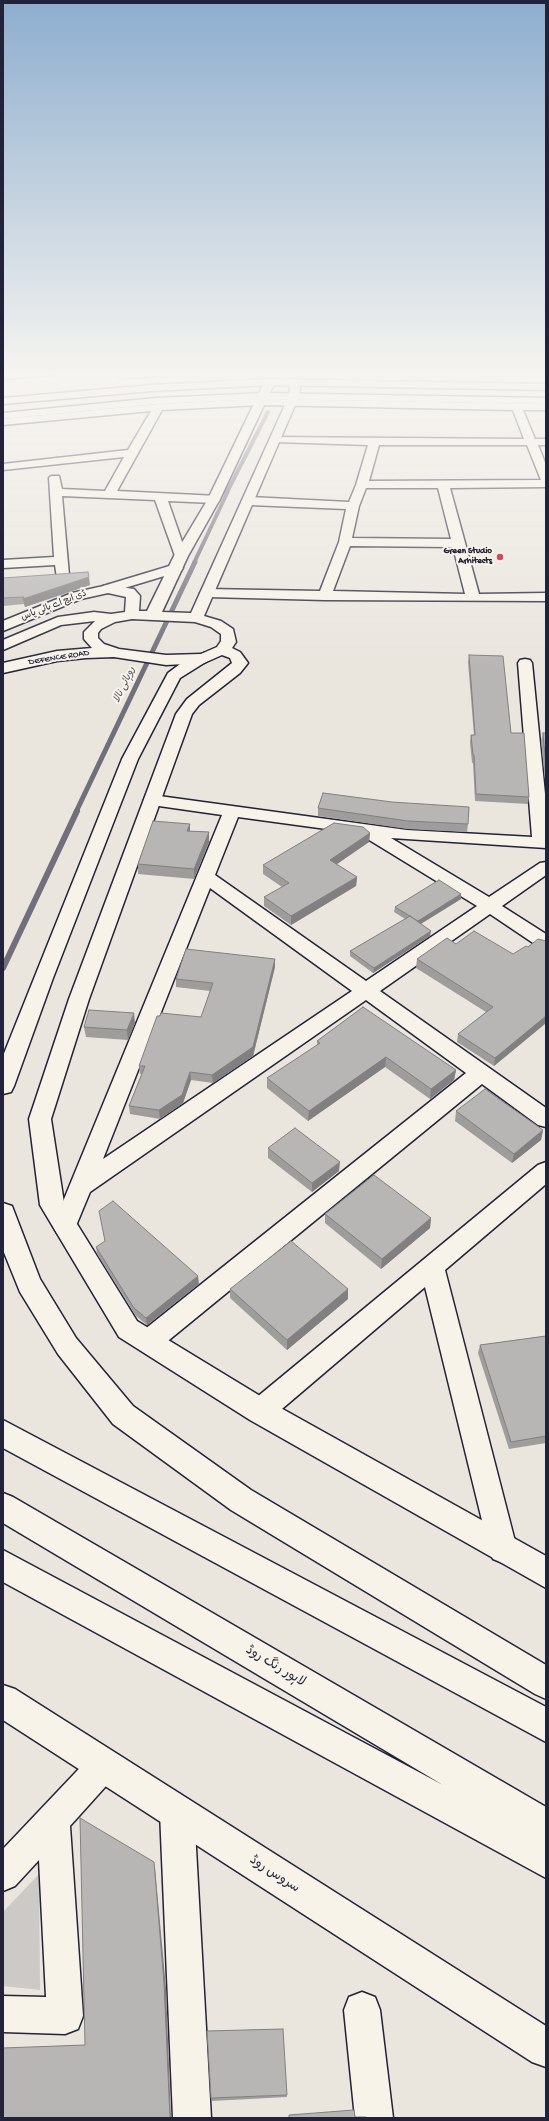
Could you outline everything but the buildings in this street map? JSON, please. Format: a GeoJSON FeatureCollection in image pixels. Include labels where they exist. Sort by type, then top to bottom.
{"type":"FeatureCollection","features":[{"type":"Feature","properties":{"kind":"main road"},"geometry":{"type":"LineString","coordinates":[[153,615],[178,562],[232,470]]}},
{"type":"Feature","properties":{"kind":"main road"},"geometry":{"type":"LineString","coordinates":[[196,618],[263,470]]}},
{"type":"Feature","properties":{"kind":"main road","name":"ڈی ایچ اے بائی پاس"},"geometry":{"type":"LineString","coordinates":[[3,627],[77,596],[108,589],[129,592],[132,596],[132,615]]}},
{"type":"Feature","properties":{"kind":"main road"},"geometry":{"type":"LineString","coordinates":[[3,646],[58,621],[94,616],[111,618],[132,615],[196,618],[216,624],[228,632],[229,642],[213,654],[185,667],[174,676],[130,759],[43,978],[3,1086]]}},
{"type":"Feature","properties":{"kind":"main road"},"geometry":{"type":"LineString","coordinates":[[111,618],[96,626],[91,632],[91,639],[99,647],[115,653],[142,658],[166,660],[213,654],[235,655],[239,659],[240,663],[235,670],[193,702],[184,714],[79,999],[40,1119],[52,1205],[128,1329],[260,1411],[546,1574]]}},
{"type":"Feature","properties":{"kind":"main road","name":"DEFENCE ROAD"},"geometry":{"type":"LineString","coordinates":[[3,668],[57,656],[86,653],[115,653]]}},
{"type":"Feature","properties":{"kind":"main road"},"geometry":{"type":"LineString","coordinates":[[3,1213],[7,1229],[29,1284],[67,1346],[123,1415],[241,1500],[546,1683]]}},
{"type":"Feature","properties":{"kind":"main road"},"geometry":{"type":"LineString","coordinates":[[3,1433],[546,1725]]}},
{"type":"Feature","properties":{"kind":"main road","name":"لاہور رنگ روڈ"},"geometry":{"type":"LineString","coordinates":[[3,1507],[546,1827]]}},
{"type":"Feature","properties":{"kind":"main road"},"geometry":{"type":"LineString","coordinates":[[3,1565],[546,1860]]}},
{"type":"Feature","properties":{"kind":"main road","name":"سروس روڈ"},"geometry":{"type":"LineString","coordinates":[[3,1701],[546,2048]]}},
{"type":"Feature","properties":{"kind":"street"},"geometry":{"type":"LineString","coordinates":[[55,470],[62,575]]}},
{"type":"Feature","properties":{"kind":"street"},"geometry":{"type":"LineString","coordinates":[[109,494],[122,470]]}},
{"type":"Feature","properties":{"kind":"street"},"geometry":{"type":"LineString","coordinates":[[325,596],[345,542],[353,506],[362,485],[366,470]]}},
{"type":"Feature","properties":{"kind":"street"},"geometry":{"type":"LineString","coordinates":[[362,485],[546,483]]}},
{"type":"Feature","properties":{"kind":"street"},"geometry":{"type":"LineString","coordinates":[[443,485],[473,598]]}},
{"type":"Feature","properties":{"kind":"street"},"geometry":{"type":"LineString","coordinates":[[56,492],[214,499]]}},
{"type":"Feature","properties":{"kind":"street"},"geometry":{"type":"LineString","coordinates":[[108,589],[178,562],[160,496]]}},
{"type":"Feature","properties":{"kind":"street"},"geometry":{"type":"LineString","coordinates":[[250,500],[353,506]]}},
{"type":"Feature","properties":{"kind":"street"},"geometry":{"type":"LineString","coordinates":[[345,542],[458,543]]}},
{"type":"Feature","properties":{"kind":"street"},"geometry":{"type":"LineString","coordinates":[[3,564],[61,561]]}},
{"type":"Feature","properties":{"kind":"street"},"geometry":{"type":"LineString","coordinates":[[207,593],[473,598],[546,597]]}},
{"type":"Feature","properties":{"kind":"street"},"geometry":{"type":"LineString","coordinates":[[152,800],[407,835],[543,843],[534,689],[525,663]]}},
{"type":"Feature","properties":{"kind":"street"},"geometry":{"type":"LineString","coordinates":[[65,1226],[232,811]]}},
{"type":"Feature","properties":{"kind":"street"},"geometry":{"type":"LineString","coordinates":[[363,829],[490,906],[546,943]]}},
{"type":"Feature","properties":{"kind":"street"},"geometry":{"type":"LineString","coordinates":[[81,1186],[546,867]]}},
{"type":"Feature","properties":{"kind":"street"},"geometry":{"type":"LineString","coordinates":[[206,877],[546,1119]]}},
{"type":"Feature","properties":{"kind":"street"},"geometry":{"type":"LineString","coordinates":[[149,1341],[481,1073]]}},
{"type":"Feature","properties":{"kind":"street"},"geometry":{"type":"LineString","coordinates":[[260,1411],[546,1171]]}},
{"type":"Feature","properties":{"kind":"street"},"geometry":{"type":"LineString","coordinates":[[432,1267],[502,1549]]}},
{"type":"Feature","properties":{"kind":"street"},"geometry":{"type":"LineString","coordinates":[[3,1874],[104,1765]]}},
{"type":"Feature","properties":{"kind":"street"},"geometry":{"type":"LineString","coordinates":[[177,1812],[192,2118]]}},
{"type":"Feature","properties":{"kind":"street"},"geometry":{"type":"LineString","coordinates":[[3,2014],[65,2016],[54,1820]]}},
{"type":"Feature","properties":{"kind":"street"},"geometry":{"type":"LineString","coordinates":[[362,2010],[374,2118]]}},
{"type":"Feature","properties":{"kind":"shaded area"},"geometry":{"type":"Polygon","coordinates":[[[39,1874],[40,1990],[3,1986],[3,1912],[39,1874]]]}},
{"type":"Feature","properties":{"kind":"waterway","name":"روہائی نالا"},"geometry":{"type":"LineString","coordinates":[[226,494],[238,470]]}},
{"type":"Feature","properties":{"kind":"waterway","name":"روہائی نالا"},"geometry":{"type":"LineString","coordinates":[[194,563],[228,491]]}},
{"type":"Feature","properties":{"kind":"waterway","name":"روہائی نالا"},"geometry":{"type":"LineString","coordinates":[[76,812],[195,562]]}},
{"type":"Feature","properties":{"kind":"waterway","name":"روہائی نالا"},"geometry":{"type":"LineString","coordinates":[[3,968],[77,811]]}},
{"type":"Feature","properties":{"kind":"place","name":"Green Studio Arhitects"},"geometry":{"type":"Point","coordinates":[500,557]}}]}
